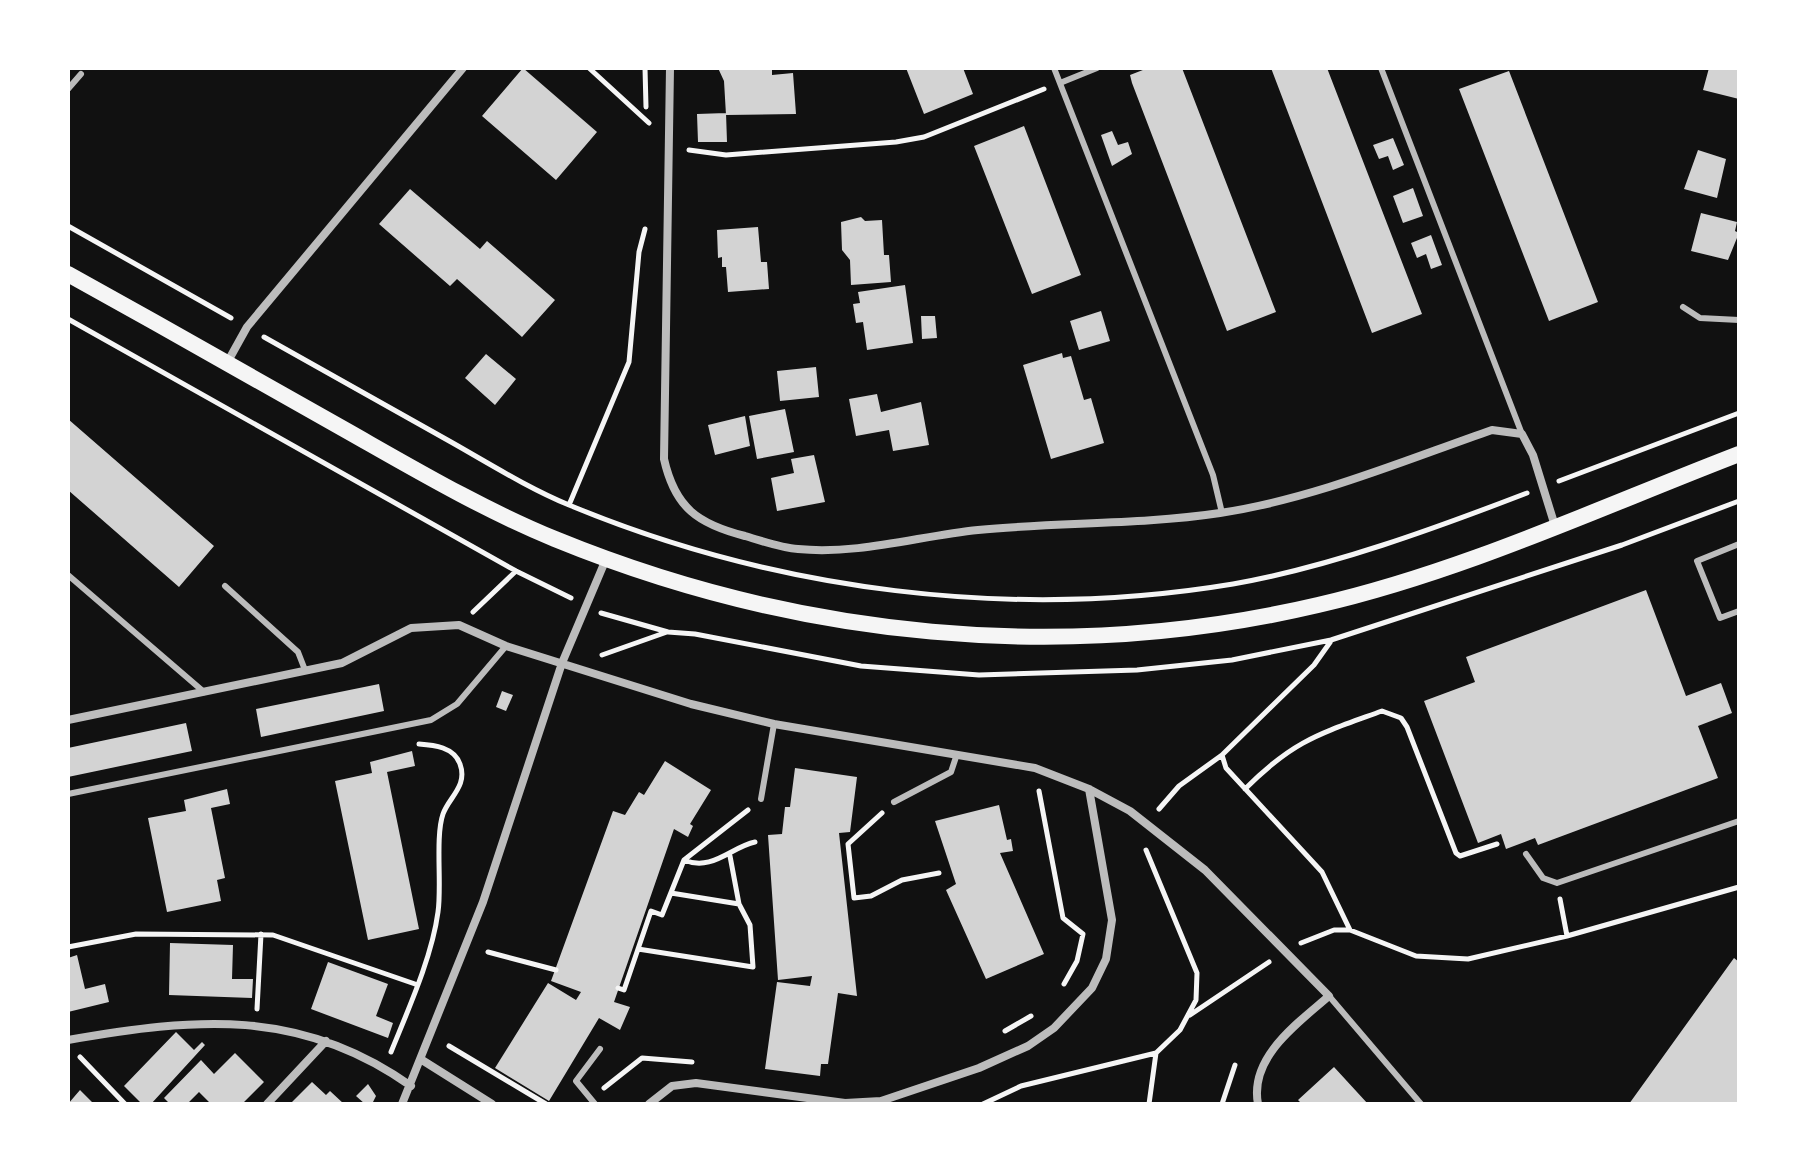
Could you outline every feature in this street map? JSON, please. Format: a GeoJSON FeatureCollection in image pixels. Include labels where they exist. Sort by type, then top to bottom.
{"type":"FeatureCollection","features":[{"type":"Feature","properties":{"kind":"main road"},"geometry":{"type":"LineString","coordinates":[[68,274],[488,508],[606,559],[731,599],[814,619],[945,635],[1077,637],[1202,627],[1320,605],[1429,573],[1739,454]]}},
{"type":"Feature","properties":{"kind":"street"},"geometry":{"type":"LineString","coordinates":[[227,364],[247,327],[463,68]]}},
{"type":"Feature","properties":{"kind":"street"},"geometry":{"type":"LineString","coordinates":[[670,68],[664,459],[670,483],[682,504],[700,519],[724,530],[795,549],[835,551],[979,530],[1144,522],[1222,513],[1316,491],[1492,430],[1522,434],[1533,455],[1555,526]]}},
{"type":"Feature","properties":{"kind":"street"},"geometry":{"type":"LineString","coordinates":[[402,1104],[483,902],[562,663],[606,559]]}},
{"type":"Feature","properties":{"kind":"street"},"geometry":{"type":"LineString","coordinates":[[68,720],[342,663],[411,628],[459,625],[506,646],[691,704],[774,724],[1035,768],[1089,789],[1147,823],[1205,870],[1329,996],[1270,1052],[1259,1075],[1258,1104]]}},
{"type":"Feature","properties":{"kind":"street"},"geometry":{"type":"LineString","coordinates":[[649,1104],[672,1086],[696,1083],[845,1103],[881,1101],[979,1068],[1028,1046],[1054,1028],[1092,988],[1106,959],[1112,920],[1089,789]]}},
{"type":"Feature","properties":{"kind":"street"},"geometry":{"type":"LineString","coordinates":[[68,1040],[162,1024],[257,1025],[326,1041],[385,1067],[411,1086]]}},
{"type":"Feature","properties":{"kind":"street"},"geometry":{"type":"LineString","coordinates":[[267,1104],[326,1041]]}},
{"type":"Feature","properties":{"kind":"street"},"geometry":{"type":"LineString","coordinates":[[422,1060],[492,1104]]}},
{"type":"Feature","properties":{"kind":"lane"},"geometry":{"type":"LineString","coordinates":[[1054,68],[1213,475],[1222,513]]}},
{"type":"Feature","properties":{"kind":"lane"},"geometry":{"type":"LineString","coordinates":[[1060,83],[1097,68]]}},
{"type":"Feature","properties":{"kind":"lane"},"geometry":{"type":"LineString","coordinates":[[1381,68],[1522,434]]}},
{"type":"Feature","properties":{"kind":"lane"},"geometry":{"type":"LineString","coordinates":[[68,89],[81,74]]}},
{"type":"Feature","properties":{"kind":"lane"},"geometry":{"type":"LineString","coordinates":[[1683,307],[1700,318],[1739,320]]}},
{"type":"Feature","properties":{"kind":"lane"},"geometry":{"type":"LineString","coordinates":[[1739,544],[1697,561],[1720,618],[1739,611]]}},
{"type":"Feature","properties":{"kind":"lane"},"geometry":{"type":"LineString","coordinates":[[68,575],[204,692]]}},
{"type":"Feature","properties":{"kind":"lane"},"geometry":{"type":"LineString","coordinates":[[225,586],[298,652],[305,670]]}},
{"type":"Feature","properties":{"kind":"lane"},"geometry":{"type":"LineString","coordinates":[[68,794],[431,720],[457,704],[506,646]]}},
{"type":"Feature","properties":{"kind":"lane"},"geometry":{"type":"LineString","coordinates":[[761,799],[774,724]]}},
{"type":"Feature","properties":{"kind":"lane"},"geometry":{"type":"LineString","coordinates":[[894,802],[951,772],[957,754]]}},
{"type":"Feature","properties":{"kind":"lane"},"geometry":{"type":"LineString","coordinates":[[1526,854],[1543,878],[1557,883],[1739,821]]}},
{"type":"Feature","properties":{"kind":"lane"},"geometry":{"type":"LineString","coordinates":[[1329,996],[1421,1104]]}},
{"type":"Feature","properties":{"kind":"lane"},"geometry":{"type":"LineString","coordinates":[[593,1101],[576,1081],[600,1049]]}},
{"type":"Feature","properties":{"kind":"path"},"geometry":{"type":"LineString","coordinates":[[589,68],[667,143],[682,150],[726,155],[896,142],[924,137],[1060,83]]}},
{"type":"Feature","properties":{"kind":"path"},"geometry":{"type":"LineString","coordinates":[[645,68],[646,120]]}},
{"type":"Feature","properties":{"kind":"path"},"geometry":{"type":"LineString","coordinates":[[569,505],[629,362],[639,252],[646,225]]}},
{"type":"Feature","properties":{"kind":"path"},"geometry":{"type":"LineString","coordinates":[[68,226],[569,505],[724,560],[885,590],[1021,600],[1139,595],[1234,583],[1439,527],[1739,413]]}},
{"type":"Feature","properties":{"kind":"path"},"geometry":{"type":"LineString","coordinates":[[68,319],[516,571],[607,616],[668,632],[602,655]]}},
{"type":"Feature","properties":{"kind":"path"},"geometry":{"type":"LineString","coordinates":[[459,625],[516,571]]}},
{"type":"Feature","properties":{"kind":"path"},"geometry":{"type":"LineString","coordinates":[[1147,823],[1179,786],[1222,755],[1314,665],[1331,640]]}},
{"type":"Feature","properties":{"kind":"path"},"geometry":{"type":"LineString","coordinates":[[1245,789],[1277,757],[1305,739],[1382,711],[1390,713],[1407,727],[1456,853],[1460,856],[1497,844]]}},
{"type":"Feature","properties":{"kind":"path"},"geometry":{"type":"LineString","coordinates":[[385,1067],[438,912],[443,814],[457,795],[462,774],[455,755],[433,745],[415,744],[397,726]]}},
{"type":"Feature","properties":{"kind":"path"},"geometry":{"type":"LineString","coordinates":[[1222,755],[1226,768],[1322,872],[1350,930]]}},
{"type":"Feature","properties":{"kind":"path"},"geometry":{"type":"LineString","coordinates":[[1039,790],[1063,918],[1083,934],[1077,961],[1056,994]]}},
{"type":"Feature","properties":{"kind":"path"},"geometry":{"type":"LineString","coordinates":[[618,988],[624,990],[651,911],[662,915],[684,860],[761,799]]}},
{"type":"Feature","properties":{"kind":"path"},"geometry":{"type":"LineString","coordinates":[[894,802],[848,844],[854,898],[871,896],[902,880],[939,873]]}},
{"type":"Feature","properties":{"kind":"path"},"geometry":{"type":"LineString","coordinates":[[684,860],[695,864],[730,856],[755,842]]}},
{"type":"Feature","properties":{"kind":"path"},"geometry":{"type":"LineString","coordinates":[[983,1104],[1021,1086],[1156,1053],[1180,1030],[1190,1015],[1199,985],[1197,973],[1144,846]]}},
{"type":"Feature","properties":{"kind":"path"},"geometry":{"type":"LineString","coordinates":[[638,949],[753,967],[750,925],[739,904],[730,856]]}},
{"type":"Feature","properties":{"kind":"path"},"geometry":{"type":"LineString","coordinates":[[1557,883],[1567,936]]}},
{"type":"Feature","properties":{"kind":"path"},"geometry":{"type":"LineString","coordinates":[[1190,1015],[1284,950],[1334,930],[1350,930],[1416,956],[1468,959],[1567,936],[1739,887]]}},
{"type":"Feature","properties":{"kind":"path"},"geometry":{"type":"LineString","coordinates":[[671,893],[739,904]]}},
{"type":"Feature","properties":{"kind":"path"},"geometry":{"type":"LineString","coordinates":[[68,947],[136,934],[261,934],[289,938],[415,984]]}},
{"type":"Feature","properties":{"kind":"path"},"geometry":{"type":"LineString","coordinates":[[257,1025],[261,934]]}},
{"type":"Feature","properties":{"kind":"path"},"geometry":{"type":"LineString","coordinates":[[488,952],[556,970]]}},
{"type":"Feature","properties":{"kind":"path"},"geometry":{"type":"LineString","coordinates":[[995,1037],[1039,1011]]}},
{"type":"Feature","properties":{"kind":"path"},"geometry":{"type":"LineString","coordinates":[[449,1046],[546,1104]]}},
{"type":"Feature","properties":{"kind":"path"},"geometry":{"type":"LineString","coordinates":[[1149,1104],[1156,1053]]}},
{"type":"Feature","properties":{"kind":"path"},"geometry":{"type":"LineString","coordinates":[[78,1054],[125,1104]]}},
{"type":"Feature","properties":{"kind":"path"},"geometry":{"type":"LineString","coordinates":[[593,1101],[642,1058],[698,1063]]}},
{"type":"Feature","properties":{"kind":"path"},"geometry":{"type":"LineString","coordinates":[[1222,1104],[1235,1065]]}},
{"type":"Feature","properties":{"kind":"building"},"geometry":{"type":"Polygon","coordinates":[[[523,68],[597,132],[556,180],[482,116],[523,68]]]}},
{"type":"Feature","properties":{"kind":"building"},"geometry":{"type":"Polygon","coordinates":[[[718,68],[772,68],[772,75],[793,73],[796,114],[726,115],[724,81],[718,68]]]}},
{"type":"Feature","properties":{"kind":"building"},"geometry":{"type":"Polygon","coordinates":[[[906,68],[963,68],[973,94],[924,114],[906,68]]]}},
{"type":"Feature","properties":{"kind":"building"},"geometry":{"type":"Polygon","coordinates":[[[1148,68],[1182,68],[1276,312],[1227,331],[1132,83],[1130,75],[1148,68]]]}},
{"type":"Feature","properties":{"kind":"building"},"geometry":{"type":"Polygon","coordinates":[[[1271,68],[1327,68],[1422,314],[1372,333],[1271,68]]]}},
{"type":"Feature","properties":{"kind":"building"},"geometry":{"type":"Polygon","coordinates":[[[1709,68],[1739,68],[1739,99],[1703,90],[1709,68]]]}},
{"type":"Feature","properties":{"kind":"building"},"geometry":{"type":"Polygon","coordinates":[[[1509,71],[1598,302],[1549,321],[1459,89],[1509,71]]]}},
{"type":"Feature","properties":{"kind":"building"},"geometry":{"type":"Polygon","coordinates":[[[726,113],[727,142],[698,142],[697,114],[726,113]]]}},
{"type":"Feature","properties":{"kind":"building"},"geometry":{"type":"Polygon","coordinates":[[[1024,126],[1081,275],[1032,294],[974,146],[1024,126]]]}},
{"type":"Feature","properties":{"kind":"building"},"geometry":{"type":"Polygon","coordinates":[[[1112,131],[1118,145],[1128,142],[1132,154],[1112,166],[1101,135],[1112,131]]]}},
{"type":"Feature","properties":{"kind":"building"},"geometry":{"type":"Polygon","coordinates":[[[1393,138],[1404,165],[1393,170],[1388,156],[1379,159],[1373,145],[1393,138]]]}},
{"type":"Feature","properties":{"kind":"building"},"geometry":{"type":"Polygon","coordinates":[[[1698,150],[1726,159],[1717,198],[1684,189],[1698,150]]]}},
{"type":"Feature","properties":{"kind":"building"},"geometry":{"type":"Polygon","coordinates":[[[1413,188],[1423,216],[1403,223],[1393,196],[1413,188]]]}},
{"type":"Feature","properties":{"kind":"building"},"geometry":{"type":"Polygon","coordinates":[[[410,189],[480,249],[487,241],[555,300],[522,337],[457,279],[450,286],[379,224],[410,189]]]}},
{"type":"Feature","properties":{"kind":"building"},"geometry":{"type":"Polygon","coordinates":[[[1701,213],[1737,222],[1735,231],[1739,233],[1728,260],[1691,251],[1701,213]]]}},
{"type":"Feature","properties":{"kind":"building"},"geometry":{"type":"Polygon","coordinates":[[[861,217],[865,221],[882,220],[884,255],[889,255],[891,282],[851,285],[850,260],[842,250],[841,222],[861,217]]]}},
{"type":"Feature","properties":{"kind":"building"},"geometry":{"type":"Polygon","coordinates":[[[758,227],[761,262],[767,262],[769,289],[728,292],[726,267],[722,267],[722,257],[718,258],[717,230],[758,227]]]}},
{"type":"Feature","properties":{"kind":"building"},"geometry":{"type":"Polygon","coordinates":[[[1431,235],[1442,265],[1431,269],[1426,254],[1417,258],[1411,243],[1431,235]]]}},
{"type":"Feature","properties":{"kind":"building"},"geometry":{"type":"Polygon","coordinates":[[[905,285],[913,343],[867,350],[863,322],[856,323],[853,304],[860,303],[858,292],[905,285]]]}},
{"type":"Feature","properties":{"kind":"building"},"geometry":{"type":"Polygon","coordinates":[[[1101,311],[1110,341],[1079,350],[1070,321],[1101,311]]]}},
{"type":"Feature","properties":{"kind":"building"},"geometry":{"type":"Polygon","coordinates":[[[921,316],[935,316],[937,338],[922,339],[921,316]]]}},
{"type":"Feature","properties":{"kind":"building"},"geometry":{"type":"Polygon","coordinates":[[[1062,353],[1063,358],[1071,356],[1084,400],[1091,398],[1104,443],[1051,459],[1023,365],[1062,353]]]}},
{"type":"Feature","properties":{"kind":"building"},"geometry":{"type":"Polygon","coordinates":[[[486,354],[516,379],[495,405],[465,378],[486,354]]]}},
{"type":"Feature","properties":{"kind":"building"},"geometry":{"type":"Polygon","coordinates":[[[816,367],[819,397],[780,401],[777,371],[816,367]]]}},
{"type":"Feature","properties":{"kind":"building"},"geometry":{"type":"Polygon","coordinates":[[[877,394],[881,412],[921,402],[929,445],[893,451],[889,430],[856,436],[849,399],[877,394]]]}},
{"type":"Feature","properties":{"kind":"building"},"geometry":{"type":"Polygon","coordinates":[[[785,409],[794,452],[757,459],[749,416],[785,409]]]}},
{"type":"Feature","properties":{"kind":"building"},"geometry":{"type":"Polygon","coordinates":[[[745,416],[750,446],[715,455],[708,425],[745,416]]]}},
{"type":"Feature","properties":{"kind":"building"},"geometry":{"type":"Polygon","coordinates":[[[68,419],[214,546],[179,587],[68,490],[68,419]]]}},
{"type":"Feature","properties":{"kind":"building"},"geometry":{"type":"Polygon","coordinates":[[[814,455],[825,502],[777,511],[771,478],[794,473],[791,459],[814,455]]]}},
{"type":"Feature","properties":{"kind":"building"},"geometry":{"type":"Polygon","coordinates":[[[1646,590],[1686,696],[1721,683],[1732,713],[1698,726],[1718,778],[1538,845],[1535,838],[1506,849],[1501,834],[1478,843],[1424,701],[1475,682],[1466,657],[1646,590]]]}},
{"type":"Feature","properties":{"kind":"building"},"geometry":{"type":"Polygon","coordinates":[[[379,684],[384,711],[261,737],[256,709],[379,684]]]}},
{"type":"Feature","properties":{"kind":"building"},"geometry":{"type":"Polygon","coordinates":[[[502,691],[513,695],[506,711],[496,707],[502,691]]]}},
{"type":"Feature","properties":{"kind":"building"},"geometry":{"type":"Polygon","coordinates":[[[186,723],[192,751],[68,777],[68,748],[186,723]]]}},
{"type":"Feature","properties":{"kind":"building"},"geometry":{"type":"Polygon","coordinates":[[[412,751],[415,766],[387,772],[419,929],[368,940],[335,781],[372,773],[370,762],[412,751]]]}},
{"type":"Feature","properties":{"kind":"building"},"geometry":{"type":"Polygon","coordinates":[[[665,761],[711,790],[690,824],[693,826],[688,837],[674,829],[614,1002],[630,1007],[620,1030],[599,1018],[549,1101],[495,1068],[548,983],[576,1000],[581,992],[551,981],[613,811],[625,815],[639,792],[644,795],[665,761]]]}},
{"type":"Feature","properties":{"kind":"building"},"geometry":{"type":"Polygon","coordinates":[[[795,768],[857,777],[850,832],[839,833],[857,996],[838,993],[828,1064],[821,1064],[820,1076],[765,1069],[777,982],[810,986],[812,976],[778,980],[768,835],[782,834],[785,807],[790,807],[795,768]]]}},
{"type":"Feature","properties":{"kind":"building"},"geometry":{"type":"Polygon","coordinates":[[[227,789],[230,804],[211,808],[225,878],[217,880],[221,901],[167,912],[148,818],[186,811],[184,800],[227,789]]]}},
{"type":"Feature","properties":{"kind":"building"},"geometry":{"type":"Polygon","coordinates":[[[999,805],[1007,840],[1011,839],[1013,851],[1000,853],[1044,954],[986,979],[946,890],[956,884],[935,821],[999,805]]]}},
{"type":"Feature","properties":{"kind":"building"},"geometry":{"type":"Polygon","coordinates":[[[170,943],[233,945],[232,979],[253,979],[252,998],[169,995],[170,943]]]}},
{"type":"Feature","properties":{"kind":"building"},"geometry":{"type":"Polygon","coordinates":[[[77,955],[85,989],[105,984],[109,1002],[68,1012],[68,958],[77,955]]]}},
{"type":"Feature","properties":{"kind":"building"},"geometry":{"type":"Polygon","coordinates":[[[1734,958],[1739,962],[1739,1104],[1629,1104],[1734,958]]]}},
{"type":"Feature","properties":{"kind":"building"},"geometry":{"type":"Polygon","coordinates":[[[328,962],[388,984],[376,1016],[393,1023],[388,1038],[311,1009],[328,962]]]}},
{"type":"Feature","properties":{"kind":"building"},"geometry":{"type":"Polygon","coordinates":[[[176,1032],[194,1050],[202,1042],[205,1045],[151,1104],[142,1104],[124,1086],[176,1032]]]}},
{"type":"Feature","properties":{"kind":"building"},"geometry":{"type":"Polygon","coordinates":[[[235,1053],[264,1082],[242,1104],[211,1104],[199,1092],[187,1104],[170,1104],[164,1098],[201,1060],[214,1074],[235,1053]]]}},
{"type":"Feature","properties":{"kind":"building"},"geometry":{"type":"Polygon","coordinates":[[[1334,1067],[1368,1104],[1302,1104],[1298,1100],[1334,1067]]]}},
{"type":"Feature","properties":{"kind":"building"},"geometry":{"type":"Polygon","coordinates":[[[312,1082],[326,1095],[330,1091],[344,1104],[290,1104],[312,1082]]]}},
{"type":"Feature","properties":{"kind":"building"},"geometry":{"type":"Polygon","coordinates":[[[368,1084],[376,1096],[372,1104],[365,1104],[356,1096],[368,1084]]]}},
{"type":"Feature","properties":{"kind":"building"},"geometry":{"type":"Polygon","coordinates":[[[80,1090],[94,1104],[68,1104],[80,1090]]]}}]}
